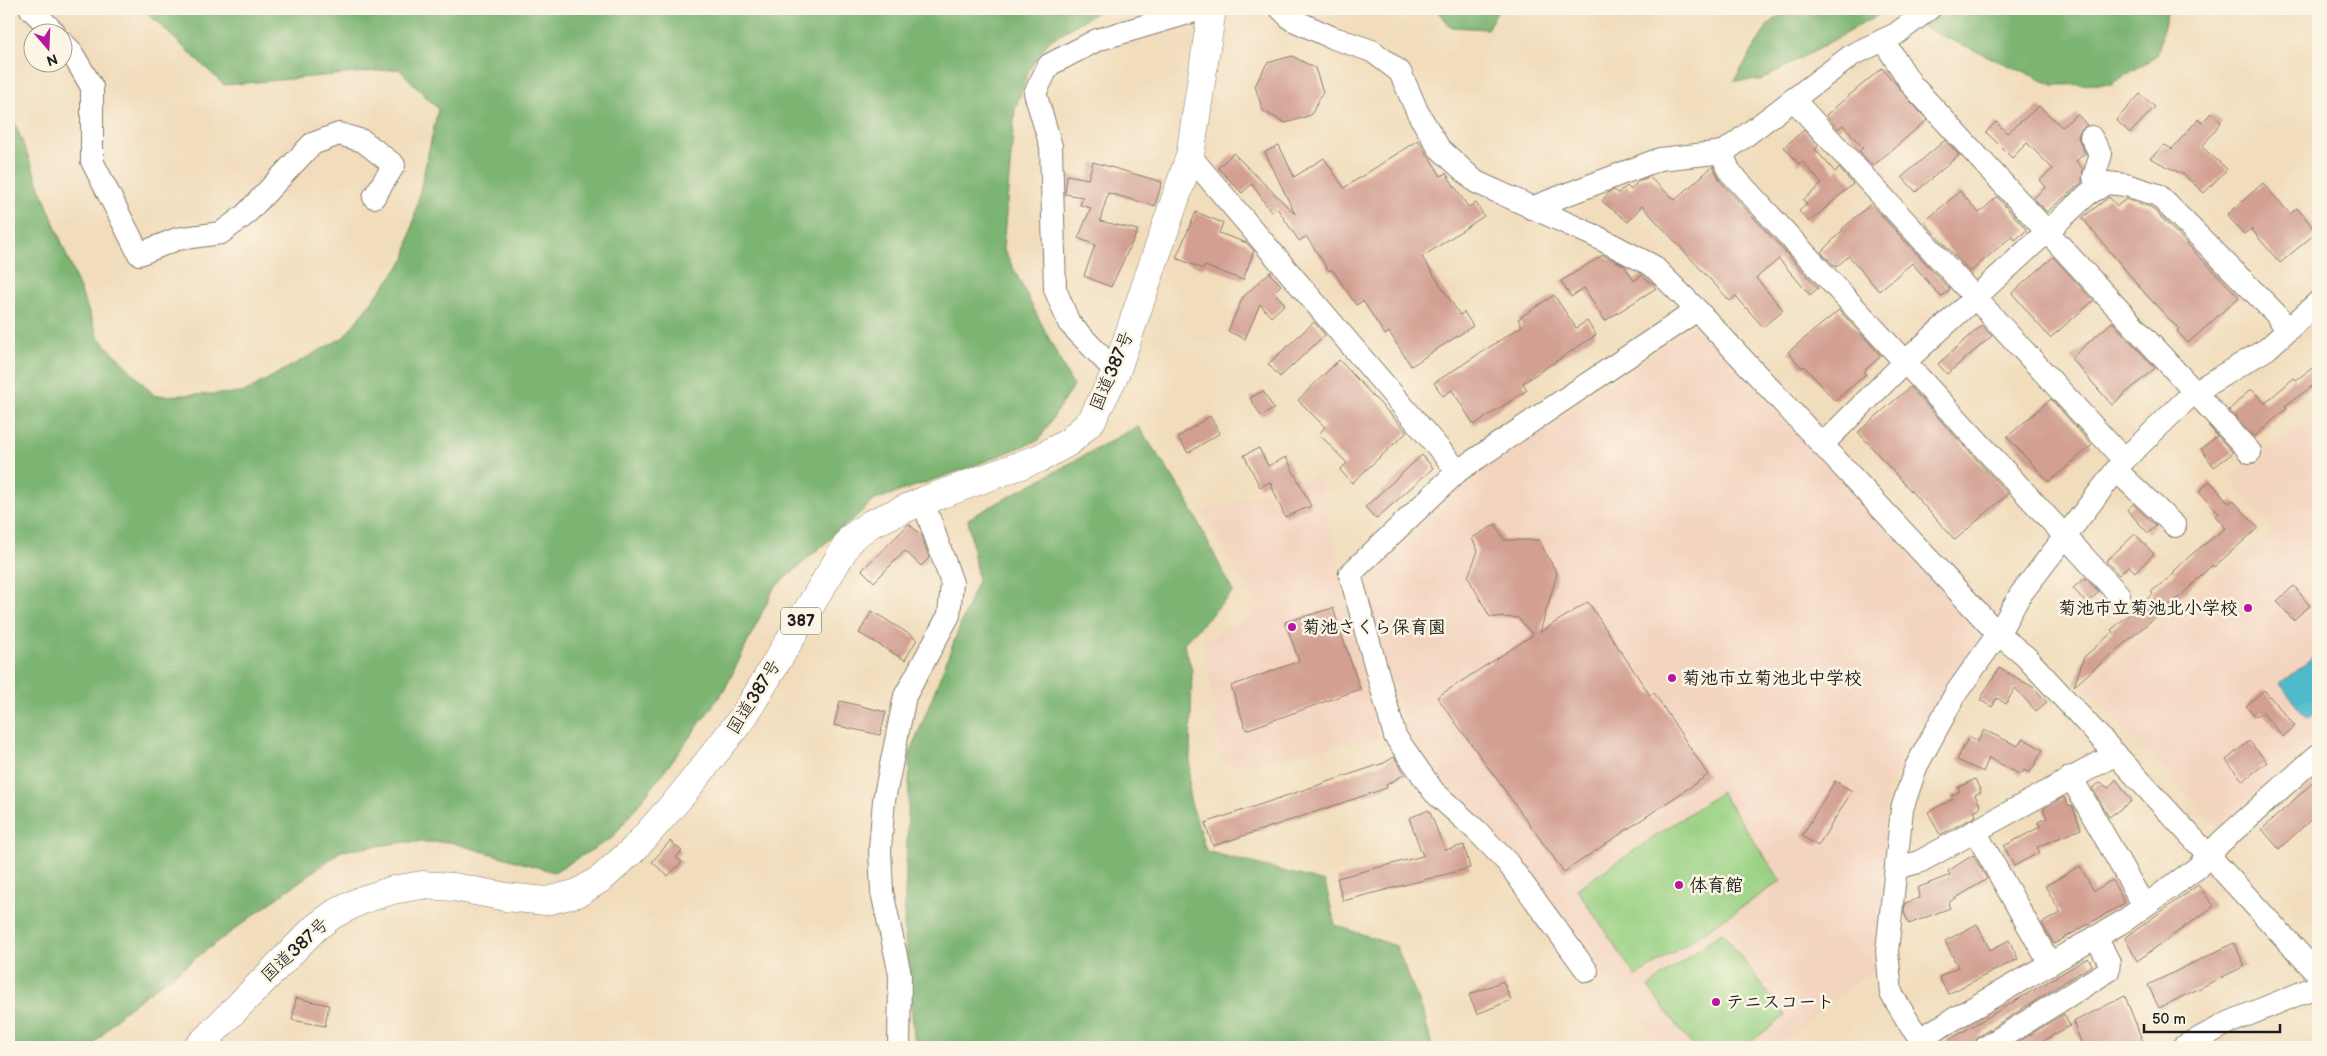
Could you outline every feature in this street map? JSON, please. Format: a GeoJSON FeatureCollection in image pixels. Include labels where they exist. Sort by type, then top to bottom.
{"type":"FeatureCollection","features":[{"type":"Feature","properties":{"kind":"highway","name":"国道387号"},"geometry":{"type":"LineString","coordinates":[[198,1047],[315,928],[334,914],[362,900],[393,890],[422,885],[454,886],[506,897],[546,901],[578,893],[602,878],[634,849],[681,796],[744,716],[852,538],[872,523],[923,501],[1040,458],[1069,442],[1092,420],[1116,372],[1190,156],[1212,9]]}},
{"type":"Feature","properties":{"kind":"street"},"geometry":{"type":"LineString","coordinates":[[31,9],[44,22]]}},
{"type":"Feature","properties":{"kind":"street"},"geometry":{"type":"LineString","coordinates":[[1116,372],[1069,323],[1056,289],[1051,146],[1035,93],[1050,65],[1097,40],[1202,9]]}},
{"type":"Feature","properties":{"kind":"street"},"geometry":{"type":"LineString","coordinates":[[1281,9],[1291,19],[1330,37],[1372,51],[1400,72],[1418,113],[1438,148],[1476,182],[1595,236],[1653,266],[1697,310],[1998,634],[2025,656],[2318,974]]}},
{"type":"Feature","properties":{"kind":"street"},"geometry":{"type":"LineString","coordinates":[[1531,208],[1660,159],[1721,152],[1852,56],[1896,34],[1929,9]]}},
{"type":"Feature","properties":{"kind":"street"},"geometry":{"type":"LineString","coordinates":[[1883,40],[1912,85],[2250,452]]}},
{"type":"Feature","properties":{"kind":"street"},"geometry":{"type":"LineString","coordinates":[[72,57],[92,87],[92,161],[140,254],[177,239],[221,233],[245,215],[312,144],[339,134],[363,141],[394,165],[374,197]]}},
{"type":"Feature","properties":{"kind":"street"},"geometry":{"type":"LineString","coordinates":[[1793,99],[1976,298],[2175,526]]}},
{"type":"Feature","properties":{"kind":"street"},"geometry":{"type":"LineString","coordinates":[[2090,137],[2101,154],[2094,178],[2097,188]]}},
{"type":"Feature","properties":{"kind":"street"},"geometry":{"type":"LineString","coordinates":[[1721,152],[1730,172],[2067,536],[2119,595]]}},
{"type":"Feature","properties":{"kind":"street"},"geometry":{"type":"LineString","coordinates":[[1190,156],[1458,471]]}},
{"type":"Feature","properties":{"kind":"street"},"geometry":{"type":"LineString","coordinates":[[1822,445],[1905,362],[2048,233],[2088,194],[2107,183],[2126,185],[2158,196],[2275,313],[2288,330]]}},
{"type":"Feature","properties":{"kind":"street"},"geometry":{"type":"LineString","coordinates":[[2318,302],[2267,349],[2194,392],[2120,465],[2020,595],[1998,634],[1956,694],[1916,767],[1902,809],[1887,951],[1891,993],[1925,1043],[2096,937],[2197,868],[2221,842],[2318,754]]}},
{"type":"Feature","properties":{"kind":"street"},"geometry":{"type":"LineString","coordinates":[[1587,971],[1507,862],[1476,830],[1434,792],[1396,736],[1350,574],[1458,471],[1697,310]]}},
{"type":"Feature","properties":{"kind":"street"},"geometry":{"type":"LineString","coordinates":[[899,1047],[900,974],[882,892],[880,849],[884,800],[905,696],[949,615],[952,583],[923,501]]}},
{"type":"Feature","properties":{"kind":"street"},"geometry":{"type":"LineString","coordinates":[[1897,868],[1919,862],[2116,754]]}},
{"type":"Feature","properties":{"kind":"street"},"geometry":{"type":"LineString","coordinates":[[2071,777],[2144,906]]}},
{"type":"Feature","properties":{"kind":"street"},"geometry":{"type":"LineString","coordinates":[[1975,831],[2050,964]]}},
{"type":"Feature","properties":{"kind":"street"},"geometry":{"type":"LineString","coordinates":[[1986,1047],[2108,971],[2109,962],[2096,937]]}},
{"type":"Feature","properties":{"kind":"street"},"geometry":{"type":"LineString","coordinates":[[2183,1047],[2228,1023],[2318,986]]}},
{"type":"Feature","properties":{"kind":"shaded area","name":"菊池市立菊池北中学校"},"geometry":{"type":"Polygon","coordinates":[[[1696,324],[1973,622],[1977,640],[1929,716],[1887,790],[1881,911],[1876,966],[1776,1047],[1669,1047],[1619,997],[1498,837],[1448,793],[1408,733],[1364,594],[1368,580],[1476,475],[1696,324]]]}},
{"type":"Feature","properties":{"kind":"shaded area","name":"菊池市立菊池北小学校"},"geometry":{"type":"Polygon","coordinates":[[[2318,410],[2318,738],[2218,828],[2083,686],[2273,530],[2231,477],[2318,410]]]}},
{"type":"Feature","properties":{"kind":"shaded area","name":"菊池さくら保育園"},"geometry":{"type":"Polygon","coordinates":[[[1319,476],[1378,739],[1224,766],[1203,642],[1260,611],[1202,511],[1319,476]]]}},
{"type":"Feature","properties":{"kind":"green space"},"geometry":{"type":"Polygon","coordinates":[[[143,9],[1102,9],[1049,41],[1029,70],[1015,109],[1003,248],[1073,386],[1039,440],[968,468],[875,500],[774,588],[725,689],[667,768],[612,838],[554,872],[450,842],[406,842],[341,851],[121,1013],[92,1047],[9,1047],[9,114],[15,123],[99,338],[155,396],[242,393],[344,337],[405,259],[438,109],[399,69],[224,85],[143,9]]]}},
{"type":"Feature","properties":{"kind":"green space"},"geometry":{"type":"Polygon","coordinates":[[[1436,9],[1499,9],[1487,29],[1450,27],[1436,9]]]}},
{"type":"Feature","properties":{"kind":"green space"},"geometry":{"type":"Polygon","coordinates":[[[1788,9],[2168,9],[2157,56],[2111,84],[2053,85],[1886,11],[1761,80],[1734,81],[1768,25],[1788,9]]]}},
{"type":"Feature","properties":{"kind":"green space"},"geometry":{"type":"Polygon","coordinates":[[[1138,426],[1184,494],[1233,592],[1184,643],[1192,671],[1189,796],[1206,851],[1325,882],[1335,925],[1396,946],[1424,1014],[1432,1047],[915,1047],[904,927],[910,754],[978,580],[968,519],[1138,426]]]}},
{"type":"Feature","properties":{"kind":"green space","name":"体育館"},"geometry":{"type":"Polygon","coordinates":[[[1721,792],[1781,881],[1636,977],[1577,889],[1721,792]]]}},
{"type":"Feature","properties":{"kind":"green space","name":"テニスコート"},"geometry":{"type":"Polygon","coordinates":[[[1722,932],[1785,1016],[1743,1047],[1693,1047],[1648,987],[1722,932]]]}},
{"type":"Feature","properties":{"kind":"water"},"geometry":{"type":"Polygon","coordinates":[[[2318,654],[2318,710],[2308,719],[2280,684],[2318,654]]]}},
{"type":"Feature","properties":{"kind":"building"},"geometry":{"type":"Polygon","coordinates":[[[1292,56],[1315,68],[1323,92],[1311,115],[1286,123],[1263,111],[1255,86],[1267,63],[1292,56]]]}},
{"type":"Feature","properties":{"kind":"building"},"geometry":{"type":"Polygon","coordinates":[[[1882,68],[1927,120],[1873,166],[1859,151],[1863,148],[1843,125],[1838,129],[1826,115],[1882,68]]]}},
{"type":"Feature","properties":{"kind":"building"},"geometry":{"type":"Polygon","coordinates":[[[2140,94],[2155,107],[2130,133],[2116,120],[2140,94]]]}},
{"type":"Feature","properties":{"kind":"building"},"geometry":{"type":"Polygon","coordinates":[[[2039,106],[2062,127],[2077,114],[2087,125],[2080,130],[2078,137],[2085,153],[2076,161],[2083,169],[2082,182],[2047,212],[2033,198],[2046,187],[2040,180],[2053,169],[2027,143],[2012,158],[1986,132],[1996,122],[2007,133],[2039,106]]]}},
{"type":"Feature","properties":{"kind":"building"},"geometry":{"type":"Polygon","coordinates":[[[2211,113],[2221,122],[2202,147],[2227,169],[2204,193],[2184,175],[2150,158],[2165,145],[2172,149],[2198,119],[2202,123],[2211,113]]]}},
{"type":"Feature","properties":{"kind":"building"},"geometry":{"type":"Polygon","coordinates":[[[1804,130],[1818,146],[1815,149],[1835,172],[1839,168],[1853,184],[1809,222],[1799,211],[1807,204],[1803,200],[1822,184],[1802,161],[1799,164],[1784,147],[1804,130]]]}},
{"type":"Feature","properties":{"kind":"building"},"geometry":{"type":"Polygon","coordinates":[[[1418,140],[1441,176],[1446,173],[1468,207],[1476,203],[1484,216],[1422,257],[1460,315],[1464,312],[1473,326],[1411,366],[1389,332],[1385,335],[1363,301],[1356,305],[1332,269],[1329,271],[1306,236],[1299,241],[1277,208],[1271,212],[1252,184],[1242,193],[1218,168],[1233,153],[1295,214],[1265,152],[1279,145],[1294,177],[1324,158],[1344,188],[1418,140]]]}},
{"type":"Feature","properties":{"kind":"building"},"geometry":{"type":"Polygon","coordinates":[[[1945,140],[1959,155],[1916,192],[1902,177],[1945,140]]]}},
{"type":"Feature","properties":{"kind":"building"},"geometry":{"type":"Polygon","coordinates":[[[1093,162],[1162,182],[1155,206],[1108,193],[1100,221],[1138,230],[1111,287],[1084,276],[1095,245],[1078,238],[1091,208],[1080,205],[1083,197],[1065,194],[1067,175],[1088,179],[1093,162]]]}},
{"type":"Feature","properties":{"kind":"building"},"geometry":{"type":"Polygon","coordinates":[[[1713,166],[1720,181],[1818,288],[1810,295],[1779,259],[1756,278],[1783,310],[1763,327],[1736,296],[1730,301],[1642,206],[1628,222],[1602,201],[1609,192],[1615,190],[1618,193],[1627,186],[1631,190],[1638,181],[1649,177],[1675,200],[1713,166]]]}},
{"type":"Feature","properties":{"kind":"building"},"geometry":{"type":"Polygon","coordinates":[[[2263,183],[2290,214],[2297,208],[2317,232],[2280,263],[2251,229],[2244,234],[2227,215],[2263,183]]]}},
{"type":"Feature","properties":{"kind":"building"},"geometry":{"type":"Polygon","coordinates":[[[1960,191],[1979,213],[1997,197],[2027,230],[2015,240],[2012,236],[1970,272],[1924,222],[1960,191]]]}},
{"type":"Feature","properties":{"kind":"building"},"geometry":{"type":"Polygon","coordinates":[[[2109,197],[2117,206],[2126,199],[2151,207],[2239,297],[2188,343],[2177,331],[2179,329],[2148,297],[2082,218],[2109,197]]]}},
{"type":"Feature","properties":{"kind":"building"},"geometry":{"type":"Polygon","coordinates":[[[1871,204],[1950,290],[1941,297],[1912,263],[1879,291],[1849,256],[1836,267],[1821,252],[1842,229],[1871,204]]]}},
{"type":"Feature","properties":{"kind":"building"},"geometry":{"type":"Polygon","coordinates":[[[1196,212],[1223,223],[1219,233],[1247,243],[1254,251],[1243,280],[1205,266],[1203,269],[1176,258],[1196,212]]]}},
{"type":"Feature","properties":{"kind":"building"},"geometry":{"type":"Polygon","coordinates":[[[1603,255],[1625,266],[1634,281],[1642,275],[1656,288],[1605,321],[1584,288],[1571,297],[1561,281],[1603,255]]]}},
{"type":"Feature","properties":{"kind":"building"},"geometry":{"type":"Polygon","coordinates":[[[2053,257],[2093,301],[2050,338],[2012,293],[2053,257]]]}},
{"type":"Feature","properties":{"kind":"building"},"geometry":{"type":"Polygon","coordinates":[[[1271,271],[1271,275],[1281,285],[1274,292],[1285,304],[1271,317],[1260,304],[1245,339],[1228,331],[1243,297],[1271,271]]]}},
{"type":"Feature","properties":{"kind":"building"},"geometry":{"type":"Polygon","coordinates":[[[1554,295],[1576,328],[1587,321],[1596,335],[1523,383],[1527,390],[1474,425],[1452,390],[1443,396],[1434,383],[1522,326],[1518,319],[1554,295]]]}},
{"type":"Feature","properties":{"kind":"building"},"geometry":{"type":"Polygon","coordinates":[[[1839,310],[1881,356],[1863,372],[1866,374],[1835,401],[1804,366],[1802,368],[1788,352],[1839,310]]]}},
{"type":"Feature","properties":{"kind":"building"},"geometry":{"type":"Polygon","coordinates":[[[1314,322],[1325,335],[1280,377],[1268,364],[1314,322]]]}},
{"type":"Feature","properties":{"kind":"building"},"geometry":{"type":"Polygon","coordinates":[[[2112,322],[2155,368],[2112,405],[2071,358],[2112,322]]]}},
{"type":"Feature","properties":{"kind":"building"},"geometry":{"type":"Polygon","coordinates":[[[1982,325],[1992,336],[1947,374],[1938,364],[1982,325]]]}},
{"type":"Feature","properties":{"kind":"building"},"geometry":{"type":"Polygon","coordinates":[[[1339,360],[1407,432],[1352,483],[1340,470],[1347,463],[1319,434],[1325,427],[1298,400],[1339,360]]]}},
{"type":"Feature","properties":{"kind":"building"},"geometry":{"type":"Polygon","coordinates":[[[2318,364],[2318,382],[2285,406],[2287,408],[2254,437],[2229,410],[2251,389],[2265,403],[2294,378],[2296,380],[2318,364]]]}},
{"type":"Feature","properties":{"kind":"building"},"geometry":{"type":"Polygon","coordinates":[[[1910,387],[2008,494],[1955,540],[1858,432],[1910,387]]]}},
{"type":"Feature","properties":{"kind":"building"},"geometry":{"type":"Polygon","coordinates":[[[1263,391],[1274,409],[1261,416],[1250,398],[1263,391]]]}},
{"type":"Feature","properties":{"kind":"building"},"geometry":{"type":"Polygon","coordinates":[[[2051,399],[2092,445],[2049,482],[2007,437],[2051,399]]]}},
{"type":"Feature","properties":{"kind":"building"},"geometry":{"type":"Polygon","coordinates":[[[1210,416],[1220,433],[1188,453],[1178,437],[1210,416]]]}},
{"type":"Feature","properties":{"kind":"building"},"geometry":{"type":"Polygon","coordinates":[[[2208,425],[2233,453],[2214,467],[2201,449],[2217,436],[2208,425]]]}},
{"type":"Feature","properties":{"kind":"building"},"geometry":{"type":"Polygon","coordinates":[[[1259,448],[1268,466],[1286,457],[1311,506],[1285,517],[1270,482],[1260,487],[1244,455],[1259,448]]]}},
{"type":"Feature","properties":{"kind":"building"},"geometry":{"type":"Polygon","coordinates":[[[1422,455],[1433,468],[1376,519],[1365,507],[1422,455]]]}},
{"type":"Feature","properties":{"kind":"building"},"geometry":{"type":"Polygon","coordinates":[[[2210,481],[2229,503],[2233,500],[2258,528],[2214,567],[2212,565],[2184,593],[2074,686],[2084,657],[2113,632],[2111,630],[2153,594],[2151,592],[2175,573],[2174,571],[2193,553],[2226,528],[2215,516],[2218,513],[2199,492],[2210,481]]]}},
{"type":"Feature","properties":{"kind":"building"},"geometry":{"type":"Polygon","coordinates":[[[2133,504],[2156,526],[2148,533],[2127,510],[2133,504]]]}},
{"type":"Feature","properties":{"kind":"building"},"geometry":{"type":"Polygon","coordinates":[[[909,524],[922,536],[929,558],[921,566],[905,551],[874,582],[862,570],[909,524]]]}},
{"type":"Feature","properties":{"kind":"building"},"geometry":{"type":"Polygon","coordinates":[[[1496,524],[1504,540],[1539,540],[1557,574],[1540,632],[1588,602],[1650,695],[1654,693],[1708,775],[1564,872],[1437,697],[1533,635],[1518,618],[1490,617],[1468,577],[1478,551],[1472,538],[1496,524]]]}},
{"type":"Feature","properties":{"kind":"building"},"geometry":{"type":"Polygon","coordinates":[[[2135,534],[2154,554],[2135,572],[2129,566],[2119,575],[2106,561],[2135,534]]]}},
{"type":"Feature","properties":{"kind":"building"},"geometry":{"type":"Polygon","coordinates":[[[2085,578],[2099,592],[2086,603],[2073,588],[2085,578]]]}},
{"type":"Feature","properties":{"kind":"building"},"geometry":{"type":"Polygon","coordinates":[[[2294,586],[2310,606],[2293,620],[2277,601],[2294,586]]]}},
{"type":"Feature","properties":{"kind":"building"},"geometry":{"type":"Polygon","coordinates":[[[1333,608],[1360,689],[1246,730],[1231,686],[1299,661],[1285,622],[1333,608]]]}},
{"type":"Feature","properties":{"kind":"building"},"geometry":{"type":"Polygon","coordinates":[[[872,611],[917,639],[905,660],[859,633],[872,611]]]}},
{"type":"Feature","properties":{"kind":"building"},"geometry":{"type":"Polygon","coordinates":[[[1999,668],[2033,687],[2047,702],[2036,711],[2015,688],[2006,704],[1997,698],[1992,707],[1980,700],[1999,668]]]}},
{"type":"Feature","properties":{"kind":"building"},"geometry":{"type":"Polygon","coordinates":[[[2264,690],[2295,726],[2283,737],[2262,712],[2256,717],[2246,706],[2264,690]]]}},
{"type":"Feature","properties":{"kind":"building"},"geometry":{"type":"Polygon","coordinates":[[[840,701],[886,712],[880,735],[834,725],[840,701]]]}},
{"type":"Feature","properties":{"kind":"building"},"geometry":{"type":"Polygon","coordinates":[[[1984,730],[2018,746],[2023,738],[2043,750],[2030,773],[2024,770],[2021,775],[1989,758],[1983,772],[1957,760],[1969,736],[1978,741],[1984,730]]]}},
{"type":"Feature","properties":{"kind":"building"},"geometry":{"type":"Polygon","coordinates":[[[2249,741],[2267,762],[2243,781],[2226,760],[2249,741]]]}},
{"type":"Feature","properties":{"kind":"building"},"geometry":{"type":"Polygon","coordinates":[[[1394,757],[1405,774],[1386,785],[1387,788],[1213,846],[1205,823],[1384,763],[1394,757]]]}},
{"type":"Feature","properties":{"kind":"building"},"geometry":{"type":"Polygon","coordinates":[[[2318,778],[2318,813],[2279,849],[2262,829],[2318,778]]]}},
{"type":"Feature","properties":{"kind":"building"},"geometry":{"type":"Polygon","coordinates":[[[1975,779],[1981,792],[1975,795],[1981,807],[1974,811],[1976,816],[1940,835],[1928,812],[1953,799],[1951,796],[1960,791],[1958,788],[1975,779]]]}},
{"type":"Feature","properties":{"kind":"building"},"geometry":{"type":"Polygon","coordinates":[[[2116,779],[2132,801],[2109,817],[2092,788],[2100,783],[2109,788],[2116,779]]]}},
{"type":"Feature","properties":{"kind":"building"},"geometry":{"type":"Polygon","coordinates":[[[1835,781],[1852,791],[1818,846],[1802,836],[1835,781]]]}},
{"type":"Feature","properties":{"kind":"building"},"geometry":{"type":"Polygon","coordinates":[[[2064,797],[2069,806],[2072,805],[2081,829],[2037,847],[2040,852],[2014,866],[2004,846],[2040,827],[2038,822],[2047,818],[2043,809],[2064,797]]]}},
{"type":"Feature","properties":{"kind":"building"},"geometry":{"type":"Polygon","coordinates":[[[1429,810],[1445,850],[1464,845],[1470,868],[1343,901],[1337,878],[1423,856],[1409,818],[1429,810]]]}},
{"type":"Feature","properties":{"kind":"building"},"geometry":{"type":"Polygon","coordinates":[[[670,841],[682,851],[676,857],[682,862],[668,876],[652,862],[670,841]]]}},
{"type":"Feature","properties":{"kind":"building"},"geometry":{"type":"Polygon","coordinates":[[[1973,855],[1987,879],[1948,903],[1950,908],[1909,924],[1904,912],[1905,903],[1920,898],[1917,888],[1950,875],[1948,871],[1973,855]]]}},
{"type":"Feature","properties":{"kind":"building"},"geometry":{"type":"Polygon","coordinates":[[[2080,866],[2094,891],[2112,880],[2125,903],[2054,944],[2042,923],[2061,913],[2045,886],[2080,866]]]}},
{"type":"Feature","properties":{"kind":"building"},"geometry":{"type":"Polygon","coordinates":[[[2198,885],[2214,906],[2137,961],[2125,938],[2198,885]]]}},
{"type":"Feature","properties":{"kind":"building"},"geometry":{"type":"Polygon","coordinates":[[[1977,924],[1990,950],[2009,940],[2018,959],[1948,994],[1939,977],[1958,967],[1945,941],[1977,924]]]}},
{"type":"Feature","properties":{"kind":"building"},"geometry":{"type":"Polygon","coordinates":[[[2234,943],[2245,966],[2159,1008],[2148,985],[2234,943]]]}},
{"type":"Feature","properties":{"kind":"building"},"geometry":{"type":"Polygon","coordinates":[[[2088,958],[2092,965],[1979,1036],[1973,1047],[1942,1047],[1942,1044],[2088,958]]]}},
{"type":"Feature","properties":{"kind":"building"},"geometry":{"type":"Polygon","coordinates":[[[1503,981],[1511,1000],[1477,1014],[1469,995],[1503,981]]]}},
{"type":"Feature","properties":{"kind":"building"},"geometry":{"type":"Polygon","coordinates":[[[2125,996],[2145,1047],[2083,1047],[2073,1022],[2125,996]]]}},
{"type":"Feature","properties":{"kind":"building"},"geometry":{"type":"Polygon","coordinates":[[[296,998],[329,1005],[325,1026],[292,1020],[296,998]]]}},
{"type":"Feature","properties":{"kind":"building"},"geometry":{"type":"Polygon","coordinates":[[[2064,1014],[2070,1026],[2032,1047],[2010,1047],[2064,1014]]]}},
{"type":"Feature","properties":{"kind":"place","name":"菊池市立菊池北小学校"},"geometry":{"type":"Point","coordinates":[2248,608]}},
{"type":"Feature","properties":{"kind":"place","name":"菊池さくら保育園"},"geometry":{"type":"Point","coordinates":[1292,627]}},
{"type":"Feature","properties":{"kind":"place","name":"菊池市立菊池北中学校"},"geometry":{"type":"Point","coordinates":[1672,678]}},
{"type":"Feature","properties":{"kind":"place","name":"体育館"},"geometry":{"type":"Point","coordinates":[1679,885]}},
{"type":"Feature","properties":{"kind":"place","name":"テニスコート"},"geometry":{"type":"Point","coordinates":[1716,1002]}}]}
